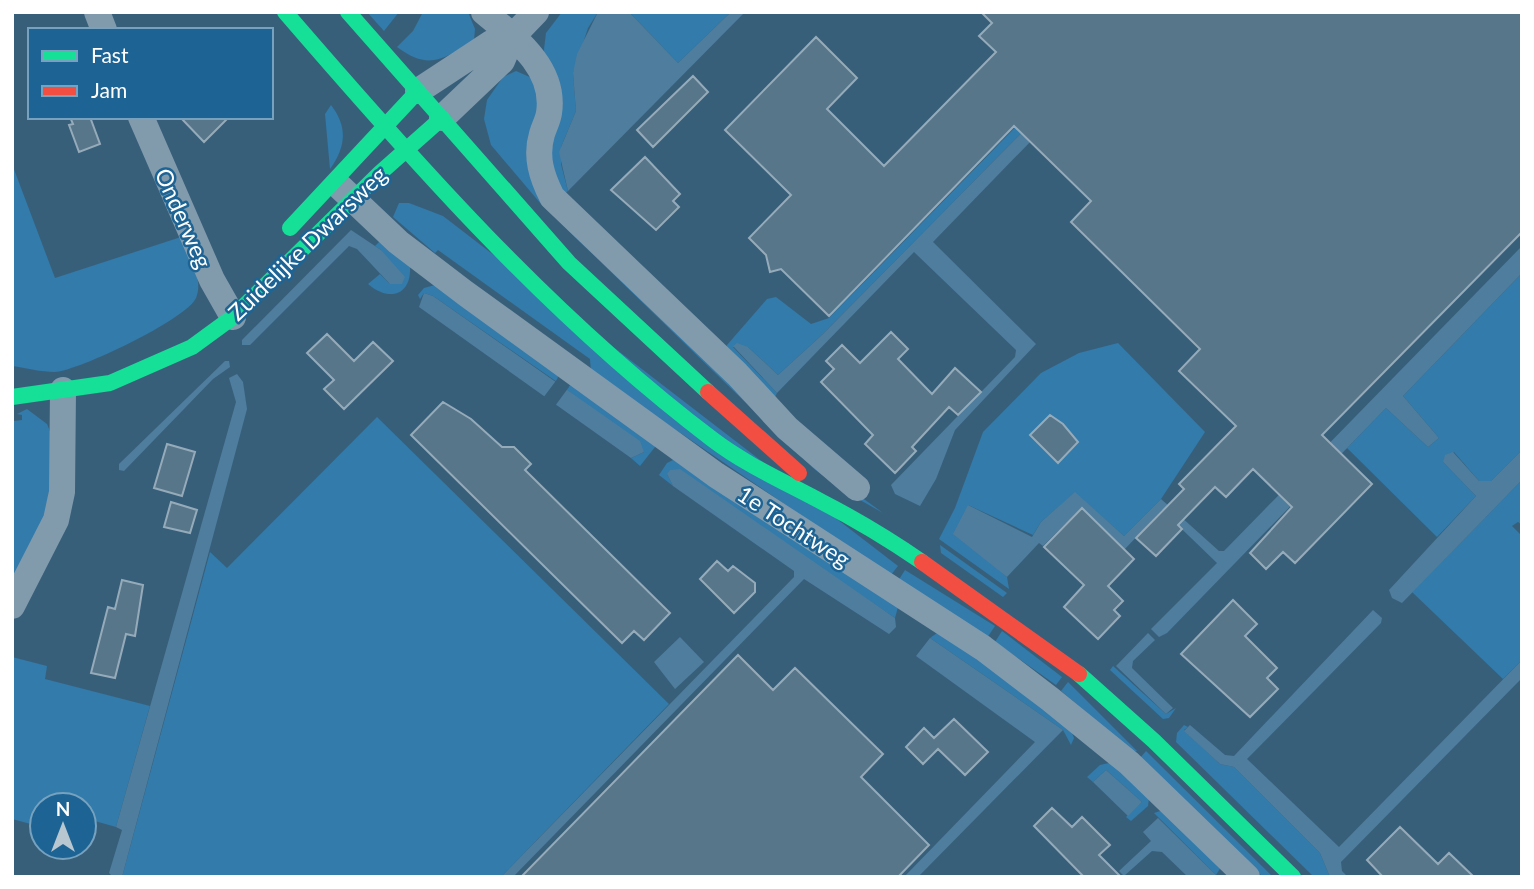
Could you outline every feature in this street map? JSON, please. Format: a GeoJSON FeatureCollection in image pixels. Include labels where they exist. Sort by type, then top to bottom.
{"type":"FeatureCollection","features":[{"type":"Feature","properties":{"kind":"main road","name":"1e Tochtweg"},"geometry":{"type":"LineString","coordinates":[[285,12],[405,150],[522,273],[616,360],[713,440],[761,471],[842,512],[1006,619],[1075,671],[1164,750],[1293,877]]}},
{"type":"Feature","properties":{"kind":"main road","name":"1e Tochtweg"},"geometry":{"type":"LineString","coordinates":[[348,12],[569,263],[631,324],[842,512]]}},
{"type":"Feature","properties":{"kind":"main road","name":"Zuidelijke Dwarsweg"},"geometry":{"type":"LineString","coordinates":[[12,397],[110,383],[158,365],[192,347],[223,300],[343,190],[385,127],[418,91]]}},
{"type":"Feature","properties":{"kind":"main road","name":"Zuidelijke Dwarsweg"},"geometry":{"type":"LineString","coordinates":[[276,242],[343,190],[405,150],[442,118]]}},
{"type":"Feature","properties":{"kind":"main road","name":"Zuidelijke Dwarsweg"},"geometry":{"type":"LineString","coordinates":[[63,390],[106,366]]}},
{"type":"Feature","properties":{"kind":"street"},"geometry":{"type":"LineString","coordinates":[[484,12],[538,63],[547,82],[549,113],[539,152],[542,178],[552,197],[737,374],[787,428],[857,488]]}},
{"type":"Feature","properties":{"kind":"street","name":"Zuidelijke Dwarsweg"},"geometry":{"type":"LineString","coordinates":[[442,118],[502,61],[512,37],[536,12]]}},
{"type":"Feature","properties":{"kind":"street","name":"Zuidelijke Dwarsweg"},"geometry":{"type":"LineString","coordinates":[[418,91],[491,43],[512,37]]}},
{"type":"Feature","properties":{"kind":"street","name":"Onderweg"},"geometry":{"type":"LineString","coordinates":[[142,119],[184,220],[223,300]]}},
{"type":"Feature","properties":{"kind":"street","name":"1e Tochtweg"},"geometry":{"type":"LineString","coordinates":[[343,190],[398,242],[716,475],[983,648],[1129,763],[1247,877]]}},
{"type":"Feature","properties":{"kind":"street"},"geometry":{"type":"LineString","coordinates":[[12,606],[56,520],[62,492],[63,390]]}},
{"type":"Feature","properties":{"kind":"shaded area"},"geometry":{"type":"Polygon","coordinates":[[[367,12],[399,12],[384,31],[367,12]]]}},
{"type":"Feature","properties":{"kind":"shaded area"},"geometry":{"type":"Polygon","coordinates":[[[423,12],[468,12],[475,29],[474,40],[436,60],[418,59],[408,54],[397,47],[413,31],[423,12]]]}},
{"type":"Feature","properties":{"kind":"shaded area"},"geometry":{"type":"Polygon","coordinates":[[[562,12],[598,12],[588,28],[573,73],[576,111],[561,147],[561,164],[568,191],[563,195],[552,179],[544,49],[546,33],[562,12]]]}},
{"type":"Feature","properties":{"kind":"shaded area"},"geometry":{"type":"Polygon","coordinates":[[[598,12],[629,12],[678,63],[731,12],[745,12],[568,191],[559,152],[576,111],[573,73],[577,54],[598,12]]]}},
{"type":"Feature","properties":{"kind":"shaded area"},"geometry":{"type":"Polygon","coordinates":[[[629,12],[731,12],[678,63],[629,12]]]}},
{"type":"Feature","properties":{"kind":"shaded area"},"geometry":{"type":"Polygon","coordinates":[[[1128,12],[1141,12],[823,334],[778,375],[748,347],[733,347],[777,393],[774,399],[726,350],[727,345],[767,299],[776,297],[811,324],[829,318],[1128,12]]]}},
{"type":"Feature","properties":{"kind":"shaded area"},"geometry":{"type":"Polygon","coordinates":[[[1141,12],[1156,12],[933,242],[1036,344],[955,430],[936,479],[920,506],[895,494],[891,485],[1015,357],[1016,350],[914,252],[777,393],[733,346],[737,343],[748,347],[778,375],[823,334],[1141,12]]]}},
{"type":"Feature","properties":{"kind":"shaded area"},"geometry":{"type":"Polygon","coordinates":[[[516,71],[532,78],[541,104],[529,156],[816,464],[883,513],[839,488],[813,468],[541,204],[491,145],[484,119],[487,100],[503,77],[516,71]]]}},
{"type":"Feature","properties":{"kind":"shaded area"},"geometry":{"type":"Polygon","coordinates":[[[331,105],[340,121],[343,137],[339,153],[330,169],[325,114],[331,105]]]}},
{"type":"Feature","properties":{"kind":"shaded area"},"geometry":{"type":"Polygon","coordinates":[[[12,164],[55,278],[181,237],[197,275],[196,298],[188,307],[153,330],[85,363],[55,372],[12,366],[12,164]]]}},
{"type":"Feature","properties":{"kind":"shaded area"},"geometry":{"type":"Polygon","coordinates":[[[399,203],[409,203],[443,216],[898,566],[890,576],[591,372],[590,359],[438,250],[435,253],[393,217],[399,203]]]}},
{"type":"Feature","properties":{"kind":"shaded area"},"geometry":{"type":"Polygon","coordinates":[[[351,230],[381,250],[405,277],[402,284],[390,284],[357,249],[349,246],[250,345],[242,345],[242,340],[351,230]]]}},
{"type":"Feature","properties":{"kind":"shaded area"},"geometry":{"type":"Polygon","coordinates":[[[380,241],[410,265],[407,284],[398,293],[384,293],[368,284],[380,274],[390,284],[381,250],[375,246],[380,241]]]}},
{"type":"Feature","properties":{"kind":"shaded area"},"geometry":{"type":"Polygon","coordinates":[[[1522,246],[1522,273],[1403,396],[1439,438],[1428,447],[1386,408],[1167,633],[1159,637],[1151,629],[1217,563],[1162,510],[1124,550],[1081,508],[1043,546],[1039,543],[1007,577],[953,534],[968,505],[1032,537],[1041,522],[1075,492],[1124,536],[1161,499],[1219,551],[1224,551],[1522,246]]]}},
{"type":"Feature","properties":{"kind":"shaded area"},"geometry":{"type":"Polygon","coordinates":[[[1522,273],[1522,450],[1491,481],[1479,481],[1454,452],[1443,462],[1476,496],[1437,537],[1347,448],[1386,408],[1428,447],[1439,438],[1403,396],[1522,273]]]}},
{"type":"Feature","properties":{"kind":"shaded area"},"geometry":{"type":"Polygon","coordinates":[[[435,285],[559,370],[557,382],[433,296],[424,293],[420,299],[418,295],[424,288],[435,285]]]}},
{"type":"Feature","properties":{"kind":"shaded area"},"geometry":{"type":"Polygon","coordinates":[[[424,293],[433,296],[640,441],[644,452],[631,458],[419,307],[424,293]]]}},
{"type":"Feature","properties":{"kind":"shaded area"},"geometry":{"type":"Polygon","coordinates":[[[1118,343],[1205,432],[1161,499],[1124,536],[1075,493],[1041,522],[1033,535],[968,505],[998,569],[1007,577],[1009,589],[939,539],[955,508],[983,432],[1041,373],[1079,353],[1118,343]]]}},
{"type":"Feature","properties":{"kind":"shaded area"},"geometry":{"type":"Polygon","coordinates":[[[225,361],[229,361],[230,367],[213,379],[124,471],[119,470],[119,464],[225,361]]]}},
{"type":"Feature","properties":{"kind":"shaded area"},"geometry":{"type":"Polygon","coordinates":[[[237,374],[243,382],[247,409],[122,877],[113,877],[109,873],[122,830],[116,827],[236,402],[229,378],[237,374]]]}},
{"type":"Feature","properties":{"kind":"shaded area"},"geometry":{"type":"Polygon","coordinates":[[[575,381],[655,441],[655,447],[640,466],[631,458],[644,452],[566,389],[575,381]]]}},
{"type":"Feature","properties":{"kind":"shaded area"},"geometry":{"type":"Polygon","coordinates":[[[27,409],[47,424],[54,441],[46,520],[12,579],[14,421],[22,420],[22,415],[17,414],[27,409]]]}},
{"type":"Feature","properties":{"kind":"shaded area"},"geometry":{"type":"Polygon","coordinates":[[[377,417],[669,704],[501,877],[122,877],[210,552],[227,568],[377,417]]]}},
{"type":"Feature","properties":{"kind":"shaded area"},"geometry":{"type":"Polygon","coordinates":[[[1522,450],[1522,480],[1402,603],[1392,598],[1389,590],[1476,496],[1443,462],[1445,455],[1453,452],[1479,481],[1491,481],[1522,450]]]}},
{"type":"Feature","properties":{"kind":"shaded area"},"geometry":{"type":"Polygon","coordinates":[[[673,460],[682,461],[898,607],[895,618],[806,558],[667,474],[673,486],[659,475],[667,463],[673,460]]]}},
{"type":"Feature","properties":{"kind":"shaded area"},"geometry":{"type":"Polygon","coordinates":[[[680,469],[895,618],[896,627],[889,634],[804,579],[513,877],[501,877],[794,577],[794,571],[673,486],[667,474],[670,470],[680,469]]]}},
{"type":"Feature","properties":{"kind":"shaded area"},"geometry":{"type":"Polygon","coordinates":[[[1522,480],[1522,525],[1518,522],[1512,526],[1522,536],[1522,660],[1503,679],[1412,592],[1522,480]]]}},
{"type":"Feature","properties":{"kind":"shaded area"},"geometry":{"type":"Polygon","coordinates":[[[940,545],[1007,593],[1003,597],[941,553],[940,545]]]}},
{"type":"Feature","properties":{"kind":"shaded area"},"geometry":{"type":"Polygon","coordinates":[[[905,570],[995,626],[987,638],[898,581],[905,570]]]}},
{"type":"Feature","properties":{"kind":"shaded area"},"geometry":{"type":"Polygon","coordinates":[[[1373,610],[1382,618],[1381,623],[1247,759],[1339,847],[1522,660],[1522,678],[1341,862],[1342,871],[1348,877],[1330,877],[1320,853],[1234,767],[1220,764],[1184,731],[1190,725],[1225,755],[1234,756],[1373,610]]]}},
{"type":"Feature","properties":{"kind":"shaded area"},"geometry":{"type":"Polygon","coordinates":[[[1002,631],[1062,677],[1056,685],[995,642],[1002,631]]]}},
{"type":"Feature","properties":{"kind":"shaded area"},"geometry":{"type":"Polygon","coordinates":[[[937,633],[952,638],[1070,728],[1074,738],[1071,745],[1063,730],[930,638],[937,633]]]}},
{"type":"Feature","properties":{"kind":"shaded area"},"geometry":{"type":"Polygon","coordinates":[[[1148,633],[1155,640],[1133,661],[1132,668],[1173,708],[1166,714],[1116,666],[1148,633]]]}},
{"type":"Feature","properties":{"kind":"shaded area"},"geometry":{"type":"Polygon","coordinates":[[[680,637],[704,662],[675,689],[654,662],[680,637]]]}},
{"type":"Feature","properties":{"kind":"shaded area"},"geometry":{"type":"Polygon","coordinates":[[[930,638],[1063,730],[918,877],[904,877],[1035,742],[916,656],[930,638]]]}},
{"type":"Feature","properties":{"kind":"shaded area"},"geometry":{"type":"Polygon","coordinates":[[[12,657],[47,666],[45,679],[150,706],[116,827],[98,822],[98,791],[28,791],[28,823],[12,819],[12,657]]]}},
{"type":"Feature","properties":{"kind":"shaded area"},"geometry":{"type":"Polygon","coordinates":[[[1113,666],[1166,714],[1176,708],[1169,718],[1163,719],[1110,670],[1113,666]]]}},
{"type":"Feature","properties":{"kind":"shaded area"},"geometry":{"type":"Polygon","coordinates":[[[1068,682],[1137,751],[1134,752],[1061,691],[1068,682]]]}},
{"type":"Feature","properties":{"kind":"shaded area"},"geometry":{"type":"Polygon","coordinates":[[[1184,725],[1188,727],[1184,730],[1220,764],[1234,767],[1320,853],[1330,877],[1314,877],[1176,742],[1177,733],[1184,725]]]}},
{"type":"Feature","properties":{"kind":"shaded area"},"geometry":{"type":"Polygon","coordinates":[[[1146,751],[1273,877],[1263,877],[1140,758],[1146,751]]]}},
{"type":"Feature","properties":{"kind":"shaded area"},"geometry":{"type":"Polygon","coordinates":[[[1117,764],[1149,798],[1148,806],[1131,821],[1126,817],[1142,802],[1106,770],[1093,782],[1087,777],[1100,765],[1117,764]]]}},
{"type":"Feature","properties":{"kind":"shaded area"},"geometry":{"type":"Polygon","coordinates":[[[1106,770],[1142,802],[1128,816],[1093,782],[1106,770]]]}},
{"type":"Feature","properties":{"kind":"shaded area"},"geometry":{"type":"Polygon","coordinates":[[[1163,810],[1221,867],[1216,875],[1154,813],[1163,810]]]}},
{"type":"Feature","properties":{"kind":"shaded area"},"geometry":{"type":"Polygon","coordinates":[[[1158,818],[1218,877],[1188,877],[1162,852],[1152,851],[1124,876],[1119,871],[1151,841],[1143,832],[1158,818]]]}},
{"type":"Feature","properties":{"kind":"pier"},"geometry":{"type":"Polygon","coordinates":[[[558,378],[569,387],[555,406],[543,398],[558,378]]]}},
{"type":"Feature","properties":{"kind":"building"},"geometry":{"type":"Polygon","coordinates":[[[981,12],[1522,12],[1522,232],[1322,435],[1372,484],[1295,563],[1283,552],[1266,569],[1250,553],[1292,507],[1253,469],[1226,497],[1215,487],[1178,525],[1182,529],[1156,556],[1136,538],[1184,489],[1179,484],[1236,426],[1179,371],[1200,349],[1071,222],[1091,201],[1014,126],[829,316],[781,269],[770,272],[766,255],[749,238],[791,195],[725,130],[816,37],[857,78],[827,109],[884,166],[996,52],[979,36],[992,23],[981,12]]]}},
{"type":"Feature","properties":{"kind":"building"},"geometry":{"type":"Polygon","coordinates":[[[693,76],[708,92],[653,147],[637,130],[693,76]]]}},
{"type":"Feature","properties":{"kind":"building"},"geometry":{"type":"Polygon","coordinates":[[[71,119],[91,119],[100,144],[79,152],[69,125],[73,124],[71,119]]]}},
{"type":"Feature","properties":{"kind":"building"},"geometry":{"type":"Polygon","coordinates":[[[182,119],[227,119],[204,142],[182,119]]]}},
{"type":"Feature","properties":{"kind":"building"},"geometry":{"type":"Polygon","coordinates":[[[645,157],[680,194],[673,201],[679,207],[656,230],[611,190],[645,157]]]}},
{"type":"Feature","properties":{"kind":"building"},"geometry":{"type":"Polygon","coordinates":[[[891,332],[908,349],[898,359],[932,394],[955,368],[981,392],[958,415],[949,407],[912,447],[916,451],[895,473],[865,444],[873,435],[821,382],[834,369],[826,361],[842,345],[860,363],[891,332]]]}},
{"type":"Feature","properties":{"kind":"building"},"geometry":{"type":"Polygon","coordinates":[[[327,334],[354,361],[373,342],[393,361],[344,409],[324,389],[334,380],[307,353],[327,334]]]}},
{"type":"Feature","properties":{"kind":"building"},"geometry":{"type":"Polygon","coordinates":[[[443,402],[471,419],[502,447],[514,447],[531,464],[525,470],[670,613],[644,640],[634,631],[622,643],[411,435],[443,402]]]}},
{"type":"Feature","properties":{"kind":"building"},"geometry":{"type":"Polygon","coordinates":[[[1050,415],[1063,424],[1078,442],[1058,463],[1030,435],[1050,415]]]}},
{"type":"Feature","properties":{"kind":"building"},"geometry":{"type":"Polygon","coordinates":[[[167,444],[195,452],[182,496],[154,488],[167,444]]]}},
{"type":"Feature","properties":{"kind":"building"},"geometry":{"type":"Polygon","coordinates":[[[171,502],[197,510],[190,533],[164,527],[171,502]]]}},
{"type":"Feature","properties":{"kind":"building"},"geometry":{"type":"Polygon","coordinates":[[[1082,508],[1134,559],[1108,586],[1123,601],[1114,610],[1120,616],[1098,639],[1064,607],[1084,585],[1044,547],[1082,508]]]}},
{"type":"Feature","properties":{"kind":"building"},"geometry":{"type":"Polygon","coordinates":[[[717,561],[728,571],[733,566],[755,583],[755,592],[734,613],[700,579],[717,561]]]}},
{"type":"Feature","properties":{"kind":"building"},"geometry":{"type":"Polygon","coordinates":[[[122,580],[143,585],[135,636],[126,634],[115,678],[91,673],[108,607],[115,609],[122,580]]]}},
{"type":"Feature","properties":{"kind":"building"},"geometry":{"type":"Polygon","coordinates":[[[1233,600],[1257,624],[1245,636],[1277,668],[1267,678],[1278,689],[1250,717],[1181,654],[1233,600]]]}},
{"type":"Feature","properties":{"kind":"building"},"geometry":{"type":"Polygon","coordinates":[[[738,655],[773,690],[795,668],[883,754],[861,777],[929,845],[898,877],[521,877],[738,655]]]}},
{"type":"Feature","properties":{"kind":"building"},"geometry":{"type":"Polygon","coordinates":[[[954,719],[988,752],[965,775],[938,749],[923,764],[906,747],[924,728],[934,738],[954,719]]]}},
{"type":"Feature","properties":{"kind":"building"},"geometry":{"type":"Polygon","coordinates":[[[1052,808],[1072,827],[1082,817],[1110,845],[1099,855],[1121,877],[1084,877],[1034,826],[1052,808]]]}},
{"type":"Feature","properties":{"kind":"building"},"geometry":{"type":"Polygon","coordinates":[[[1400,827],[1438,864],[1449,853],[1474,877],[1383,877],[1367,860],[1400,827]]]}},
{"type":"Feature","properties":{"kind":"traffic: fast"},"geometry":{"type":"LineString","coordinates":[[285,12],[384,126],[487,237],[596,342],[653,392],[738,457],[861,523],[922,562]]}},
{"type":"Feature","properties":{"kind":"traffic: fast"},"geometry":{"type":"LineString","coordinates":[[348,12],[569,263],[708,392]]}},
{"type":"Feature","properties":{"kind":"traffic: fast"},"geometry":{"type":"LineString","coordinates":[[290,228],[418,91]]}},
{"type":"Feature","properties":{"kind":"traffic: fast"},"geometry":{"type":"LineString","coordinates":[[12,397],[110,383],[192,347],[233,317],[380,173],[442,118]]}},
{"type":"Feature","properties":{"kind":"traffic: fast"},"geometry":{"type":"LineString","coordinates":[[1079,674],[1154,741],[1293,877]]}},
{"type":"Feature","properties":{"kind":"traffic: jam"},"geometry":{"type":"LineString","coordinates":[[708,392],[799,473]]}},
{"type":"Feature","properties":{"kind":"traffic: jam"},"geometry":{"type":"LineString","coordinates":[[922,562],[1079,674]]}}]}
